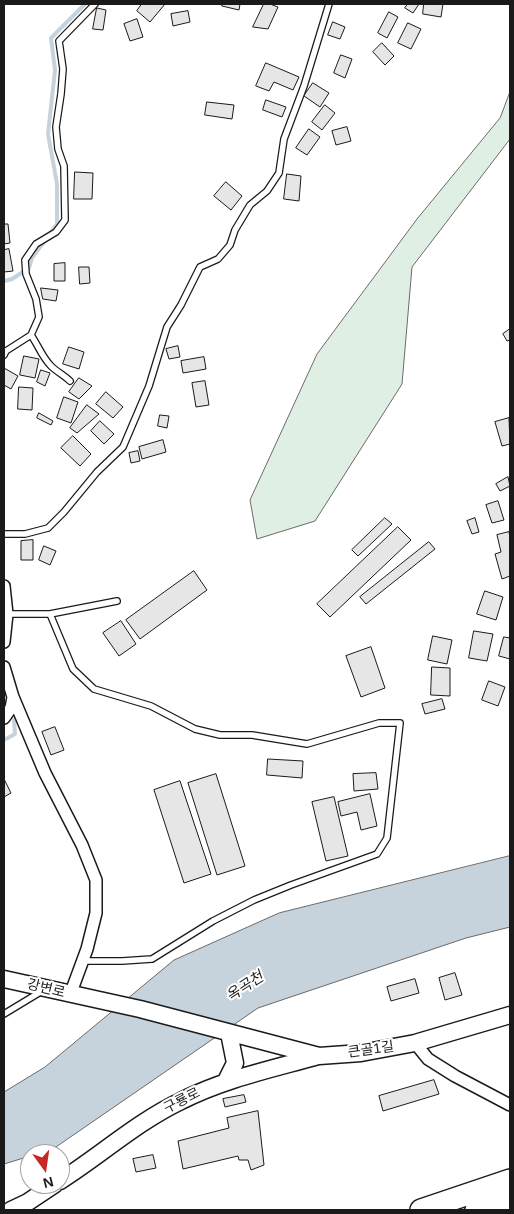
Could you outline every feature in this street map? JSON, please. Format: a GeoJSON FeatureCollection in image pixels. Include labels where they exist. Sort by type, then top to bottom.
{"type":"FeatureCollection","features":[{"type":"Feature","properties":{"kind":"highway"},"geometry":{"type":"LineString","coordinates":[[421,1210],[510,1180]]}},
{"type":"Feature","properties":{"kind":"highway"},"geometry":{"type":"LineString","coordinates":[[476,1210],[510,1198]]}},
{"type":"Feature","properties":{"kind":"main road","name":"강변로"},"geometry":{"type":"LineString","coordinates":[[4,979],[229,1033]]}},
{"type":"Feature","properties":{"kind":"main road","name":"큰골1길"},"geometry":{"type":"LineString","coordinates":[[229,1033],[320,1056],[361,1053],[415,1043],[510,1015]]}},
{"type":"Feature","properties":{"kind":"main road"},"geometry":{"type":"LineString","coordinates":[[226,1081],[235,1063],[229,1033]]}},
{"type":"Feature","properties":{"kind":"main road","name":"구룡로"},"geometry":{"type":"LineString","coordinates":[[70,1174],[151,1117],[180,1101],[226,1081],[320,1056]]}},
{"type":"Feature","properties":{"kind":"main road"},"geometry":{"type":"LineString","coordinates":[[11,1210],[40,1194]]}},
{"type":"Feature","properties":{"kind":"street"},"geometry":{"type":"LineString","coordinates":[[4,586],[7,614],[4,642]]}},
{"type":"Feature","properties":{"kind":"street"},"geometry":{"type":"LineString","coordinates":[[4,667],[13,697],[45,773],[82,844],[96,880],[96,913],[70,995]]}},
{"type":"Feature","properties":{"kind":"street"},"geometry":{"type":"LineString","coordinates":[[4,718],[11,708],[13,697]]}},
{"type":"Feature","properties":{"kind":"street"},"geometry":{"type":"LineString","coordinates":[[415,1043],[428,1059],[455,1076],[510,1105]]}},
{"type":"Feature","properties":{"kind":"lane"},"geometry":{"type":"LineString","coordinates":[[4,355],[6,351],[31,335],[39,317],[36,299],[26,274],[25,260],[36,244],[56,232],[65,220],[64,166],[58,149],[56,127],[63,69],[59,41],[95,4]]}},
{"type":"Feature","properties":{"kind":"lane"},"geometry":{"type":"LineString","coordinates":[[4,534],[25,534],[48,528],[64,512],[97,472],[123,447],[149,386],[167,327],[181,305],[200,267],[218,258],[230,245],[234,230],[250,205],[267,190],[279,172],[284,139],[304,86],[329,4]]}},
{"type":"Feature","properties":{"kind":"lane"},"geometry":{"type":"LineString","coordinates":[[31,335],[52,367],[64,374],[70,382]]}},
{"type":"Feature","properties":{"kind":"lane"},"geometry":{"type":"LineString","coordinates":[[7,614],[50,614],[117,601]]}},
{"type":"Feature","properties":{"kind":"lane"},"geometry":{"type":"LineString","coordinates":[[50,614],[73,670],[94,689],[151,706],[195,729],[220,735],[252,735],[307,744],[379,723],[400,723],[387,838],[377,854],[254,900],[152,959],[82,961]]}},
{"type":"Feature","properties":{"kind":"lane"},"geometry":{"type":"LineString","coordinates":[[4,1014],[46,989]]}},
{"type":"Feature","properties":{"kind":"green space"},"geometry":{"type":"Polygon","coordinates":[[[510,92],[510,139],[412,267],[402,384],[315,521],[257,539],[250,500],[317,354],[417,219],[500,118],[510,92]]]}},
{"type":"Feature","properties":{"kind":"water","name":"옥곡천"},"geometry":{"type":"Polygon","coordinates":[[[510,856],[510,927],[466,938],[258,1008],[60,1144],[20,1144],[20,1159],[4,1164],[4,1092],[45,1067],[174,960],[279,913],[510,856]]]}},
{"type":"Feature","properties":{"kind":"building"},"geometry":{"type":"Polygon","coordinates":[[[142,4],[165,4],[150,22],[137,11],[142,4]]]}},
{"type":"Feature","properties":{"kind":"building"},"geometry":{"type":"Polygon","coordinates":[[[223,4],[240,4],[239,10],[222,6],[223,4]]]}},
{"type":"Feature","properties":{"kind":"building"},"geometry":{"type":"Polygon","coordinates":[[[264,4],[278,7],[268,29],[253,27],[264,4]]]}},
{"type":"Feature","properties":{"kind":"building"},"geometry":{"type":"Polygon","coordinates":[[[408,4],[419,4],[413,13],[405,8],[408,4]]]}},
{"type":"Feature","properties":{"kind":"building"},"geometry":{"type":"Polygon","coordinates":[[[424,4],[443,4],[441,17],[423,14],[424,4]]]}},
{"type":"Feature","properties":{"kind":"building"},"geometry":{"type":"Polygon","coordinates":[[[97,8],[106,10],[103,30],[93,29],[97,8]]]}},
{"type":"Feature","properties":{"kind":"building"},"geometry":{"type":"Polygon","coordinates":[[[188,11],[190,22],[173,26],[171,14],[188,11]]]}},
{"type":"Feature","properties":{"kind":"building"},"geometry":{"type":"Polygon","coordinates":[[[389,12],[398,17],[387,38],[378,33],[389,12]]]}},
{"type":"Feature","properties":{"kind":"building"},"geometry":{"type":"Polygon","coordinates":[[[137,19],[143,37],[130,41],[124,24],[137,19]]]}},
{"type":"Feature","properties":{"kind":"building"},"geometry":{"type":"Polygon","coordinates":[[[333,22],[345,27],[340,39],[328,35],[333,22]]]}},
{"type":"Feature","properties":{"kind":"building"},"geometry":{"type":"Polygon","coordinates":[[[408,23],[421,29],[411,49],[398,43],[408,23]]]}},
{"type":"Feature","properties":{"kind":"building"},"geometry":{"type":"Polygon","coordinates":[[[382,43],[394,56],[385,65],[373,52],[382,43]]]}},
{"type":"Feature","properties":{"kind":"building"},"geometry":{"type":"Polygon","coordinates":[[[341,55],[352,59],[345,78],[334,73],[341,55]]]}},
{"type":"Feature","properties":{"kind":"building"},"geometry":{"type":"Polygon","coordinates":[[[266,63],[299,77],[293,90],[274,82],[269,91],[256,86],[266,63]]]}},
{"type":"Feature","properties":{"kind":"building"},"geometry":{"type":"Polygon","coordinates":[[[313,83],[329,93],[320,107],[304,96],[313,83]]]}},
{"type":"Feature","properties":{"kind":"building"},"geometry":{"type":"Polygon","coordinates":[[[266,100],[286,107],[282,117],[263,110],[266,100]]]}},
{"type":"Feature","properties":{"kind":"building"},"geometry":{"type":"Polygon","coordinates":[[[207,102],[234,105],[232,119],[205,115],[207,102]]]}},
{"type":"Feature","properties":{"kind":"building"},"geometry":{"type":"Polygon","coordinates":[[[325,105],[335,113],[322,130],[312,122],[325,105]]]}},
{"type":"Feature","properties":{"kind":"building"},"geometry":{"type":"Polygon","coordinates":[[[347,127],[351,141],[336,145],[332,131],[347,127]]]}},
{"type":"Feature","properties":{"kind":"building"},"geometry":{"type":"Polygon","coordinates":[[[309,129],[320,137],[307,155],[296,148],[309,129]]]}},
{"type":"Feature","properties":{"kind":"building"},"geometry":{"type":"Polygon","coordinates":[[[75,172],[93,173],[92,199],[74,199],[75,172]]]}},
{"type":"Feature","properties":{"kind":"building"},"geometry":{"type":"Polygon","coordinates":[[[287,174],[301,176],[299,201],[284,199],[287,174]]]}},
{"type":"Feature","properties":{"kind":"building"},"geometry":{"type":"Polygon","coordinates":[[[226,182],[242,196],[231,210],[214,196],[226,182]]]}},
{"type":"Feature","properties":{"kind":"building"},"geometry":{"type":"Polygon","coordinates":[[[4,224],[8,224],[10,243],[4,244],[4,224]]]}},
{"type":"Feature","properties":{"kind":"building"},"geometry":{"type":"Polygon","coordinates":[[[9,249],[13,271],[4,272],[4,250],[9,249]]]}},
{"type":"Feature","properties":{"kind":"building"},"geometry":{"type":"Polygon","coordinates":[[[65,263],[65,281],[54,281],[54,264],[65,263]]]}},
{"type":"Feature","properties":{"kind":"building"},"geometry":{"type":"Polygon","coordinates":[[[79,267],[89,267],[90,283],[80,284],[79,267]]]}},
{"type":"Feature","properties":{"kind":"building"},"geometry":{"type":"Polygon","coordinates":[[[41,288],[58,290],[56,301],[43,299],[41,288]]]}},
{"type":"Feature","properties":{"kind":"building"},"geometry":{"type":"Polygon","coordinates":[[[510,329],[510,340],[507,341],[503,334],[510,329]]]}},
{"type":"Feature","properties":{"kind":"building"},"geometry":{"type":"Polygon","coordinates":[[[178,346],[180,357],[169,359],[166,349],[178,346]]]}},
{"type":"Feature","properties":{"kind":"building"},"geometry":{"type":"Polygon","coordinates":[[[69,347],[84,352],[79,369],[63,364],[69,347]]]}},
{"type":"Feature","properties":{"kind":"building"},"geometry":{"type":"Polygon","coordinates":[[[24,356],[39,359],[35,378],[20,375],[24,356]]]}},
{"type":"Feature","properties":{"kind":"building"},"geometry":{"type":"Polygon","coordinates":[[[204,357],[206,369],[183,373],[181,361],[204,357]]]}},
{"type":"Feature","properties":{"kind":"building"},"geometry":{"type":"Polygon","coordinates":[[[4,368],[18,376],[11,389],[4,385],[4,368]]]}},
{"type":"Feature","properties":{"kind":"building"},"geometry":{"type":"Polygon","coordinates":[[[41,370],[50,373],[45,386],[37,382],[41,370]]]}},
{"type":"Feature","properties":{"kind":"building"},"geometry":{"type":"Polygon","coordinates":[[[79,378],[92,386],[79,399],[69,392],[79,378]]]}},
{"type":"Feature","properties":{"kind":"building"},"geometry":{"type":"Polygon","coordinates":[[[205,381],[209,405],[196,407],[192,383],[205,381]]]}},
{"type":"Feature","properties":{"kind":"building"},"geometry":{"type":"Polygon","coordinates":[[[19,387],[33,388],[32,410],[18,409],[19,387]]]}},
{"type":"Feature","properties":{"kind":"building"},"geometry":{"type":"Polygon","coordinates":[[[106,392],[123,407],[113,418],[96,404],[106,392]]]}},
{"type":"Feature","properties":{"kind":"building"},"geometry":{"type":"Polygon","coordinates":[[[64,397],[78,402],[71,423],[57,418],[64,397]]]}},
{"type":"Feature","properties":{"kind":"building"},"geometry":{"type":"Polygon","coordinates":[[[87,405],[99,414],[77,433],[70,428],[87,405]]]}},
{"type":"Feature","properties":{"kind":"building"},"geometry":{"type":"Polygon","coordinates":[[[39,413],[53,421],[51,425],[37,418],[39,413]]]}},
{"type":"Feature","properties":{"kind":"building"},"geometry":{"type":"Polygon","coordinates":[[[160,415],[169,416],[167,428],[158,426],[160,415]]]}},
{"type":"Feature","properties":{"kind":"building"},"geometry":{"type":"Polygon","coordinates":[[[509,418],[510,444],[502,446],[495,422],[509,418]]]}},
{"type":"Feature","properties":{"kind":"building"},"geometry":{"type":"Polygon","coordinates":[[[100,421],[114,434],[104,444],[91,431],[100,421]]]}},
{"type":"Feature","properties":{"kind":"building"},"geometry":{"type":"Polygon","coordinates":[[[73,436],[91,454],[80,466],[61,448],[73,436]]]}},
{"type":"Feature","properties":{"kind":"building"},"geometry":{"type":"Polygon","coordinates":[[[163,440],[166,452],[142,459],[139,447],[163,440]]]}},
{"type":"Feature","properties":{"kind":"building"},"geometry":{"type":"Polygon","coordinates":[[[138,451],[140,461],[131,463],[129,453],[138,451]]]}},
{"type":"Feature","properties":{"kind":"building"},"geometry":{"type":"Polygon","coordinates":[[[508,477],[510,486],[500,491],[496,484],[508,477]]]}},
{"type":"Feature","properties":{"kind":"building"},"geometry":{"type":"Polygon","coordinates":[[[498,501],[504,520],[492,523],[486,505],[498,501]]]}},
{"type":"Feature","properties":{"kind":"building"},"geometry":{"type":"Polygon","coordinates":[[[385,518],[392,524],[358,556],[352,550],[385,518]]]}},
{"type":"Feature","properties":{"kind":"building"},"geometry":{"type":"Polygon","coordinates":[[[475,518],[479,532],[472,534],[467,521],[475,518]]]}},
{"type":"Feature","properties":{"kind":"building"},"geometry":{"type":"Polygon","coordinates":[[[398,527],[411,540],[330,617],[317,604],[398,527]]]}},
{"type":"Feature","properties":{"kind":"building"},"geometry":{"type":"Polygon","coordinates":[[[509,532],[510,576],[502,579],[495,554],[501,552],[497,535],[509,532]]]}},
{"type":"Feature","properties":{"kind":"building"},"geometry":{"type":"Polygon","coordinates":[[[33,540],[33,560],[21,560],[21,541],[33,540]]]}},
{"type":"Feature","properties":{"kind":"building"},"geometry":{"type":"Polygon","coordinates":[[[429,542],[435,549],[366,604],[360,597],[429,542]]]}},
{"type":"Feature","properties":{"kind":"building"},"geometry":{"type":"Polygon","coordinates":[[[44,546],[56,551],[50,565],[39,560],[44,546]]]}},
{"type":"Feature","properties":{"kind":"building"},"geometry":{"type":"Polygon","coordinates":[[[194,571],[207,590],[140,639],[126,620],[194,571]]]}},
{"type":"Feature","properties":{"kind":"building"},"geometry":{"type":"Polygon","coordinates":[[[485,591],[503,597],[496,620],[477,614],[485,591]]]}},
{"type":"Feature","properties":{"kind":"building"},"geometry":{"type":"Polygon","coordinates":[[[121,621],[136,644],[119,656],[103,633],[121,621]]]}},
{"type":"Feature","properties":{"kind":"building"},"geometry":{"type":"Polygon","coordinates":[[[474,631],[493,634],[487,661],[469,658],[474,631]]]}},
{"type":"Feature","properties":{"kind":"building"},"geometry":{"type":"Polygon","coordinates":[[[433,636],[452,640],[447,664],[428,660],[433,636]]]}},
{"type":"Feature","properties":{"kind":"building"},"geometry":{"type":"Polygon","coordinates":[[[504,637],[510,638],[510,659],[499,656],[504,637]]]}},
{"type":"Feature","properties":{"kind":"building"},"geometry":{"type":"Polygon","coordinates":[[[371,647],[385,688],[361,697],[346,656],[371,647]]]}},
{"type":"Feature","properties":{"kind":"building"},"geometry":{"type":"Polygon","coordinates":[[[432,667],[450,668],[450,696],[431,695],[432,667]]]}},
{"type":"Feature","properties":{"kind":"building"},"geometry":{"type":"Polygon","coordinates":[[[489,681],[505,687],[498,706],[482,700],[489,681]]]}},
{"type":"Feature","properties":{"kind":"building"},"geometry":{"type":"Polygon","coordinates":[[[442,699],[445,709],[425,714],[422,704],[442,699]]]}},
{"type":"Feature","properties":{"kind":"building"},"geometry":{"type":"Polygon","coordinates":[[[55,727],[64,750],[51,755],[42,732],[55,727]]]}},
{"type":"Feature","properties":{"kind":"building"},"geometry":{"type":"Polygon","coordinates":[[[268,759],[303,761],[302,778],[267,775],[268,759]]]}},
{"type":"Feature","properties":{"kind":"building"},"geometry":{"type":"Polygon","coordinates":[[[376,773],[378,789],[354,791],[353,774],[376,773]]]}},
{"type":"Feature","properties":{"kind":"building"},"geometry":{"type":"Polygon","coordinates":[[[216,774],[245,866],[217,875],[188,783],[216,774]]]}},
{"type":"Feature","properties":{"kind":"building"},"geometry":{"type":"Polygon","coordinates":[[[4,779],[11,793],[4,797],[4,779]]]}},
{"type":"Feature","properties":{"kind":"building"},"geometry":{"type":"Polygon","coordinates":[[[180,781],[211,874],[184,883],[154,790],[180,781]]]}},
{"type":"Feature","properties":{"kind":"building"},"geometry":{"type":"Polygon","coordinates":[[[370,794],[377,826],[361,830],[357,812],[341,816],[338,802],[370,794]]]}},
{"type":"Feature","properties":{"kind":"building"},"geometry":{"type":"Polygon","coordinates":[[[334,797],[348,856],[326,861],[312,802],[334,797]]]}},
{"type":"Feature","properties":{"kind":"building"},"geometry":{"type":"Polygon","coordinates":[[[455,973],[462,995],[445,1000],[439,978],[455,973]]]}},
{"type":"Feature","properties":{"kind":"building"},"geometry":{"type":"Polygon","coordinates":[[[415,979],[419,993],[391,1001],[387,987],[415,979]]]}},
{"type":"Feature","properties":{"kind":"building"},"geometry":{"type":"Polygon","coordinates":[[[434,1080],[439,1094],[383,1111],[379,1096],[434,1080]]]}},
{"type":"Feature","properties":{"kind":"building"},"geometry":{"type":"Polygon","coordinates":[[[244,1095],[246,1102],[225,1107],[223,1099],[244,1095]]]}},
{"type":"Feature","properties":{"kind":"building"},"geometry":{"type":"Polygon","coordinates":[[[258,1111],[264,1165],[251,1170],[248,1160],[239,1160],[238,1156],[183,1169],[178,1141],[229,1128],[227,1118],[258,1111]]]}},
{"type":"Feature","properties":{"kind":"building"},"geometry":{"type":"Polygon","coordinates":[[[153,1155],[156,1168],[136,1172],[133,1159],[153,1155]]]}},
{"type":"Feature","properties":{"kind":"waterway"},"geometry":{"type":"LineString","coordinates":[[4,281],[12,279],[29,268],[32,258],[57,224],[57,184],[48,134],[55,70],[51,38],[85,4]]}},
{"type":"Feature","properties":{"kind":"waterway"},"geometry":{"type":"LineString","coordinates":[[4,740],[15,734],[14,720]]}}]}
